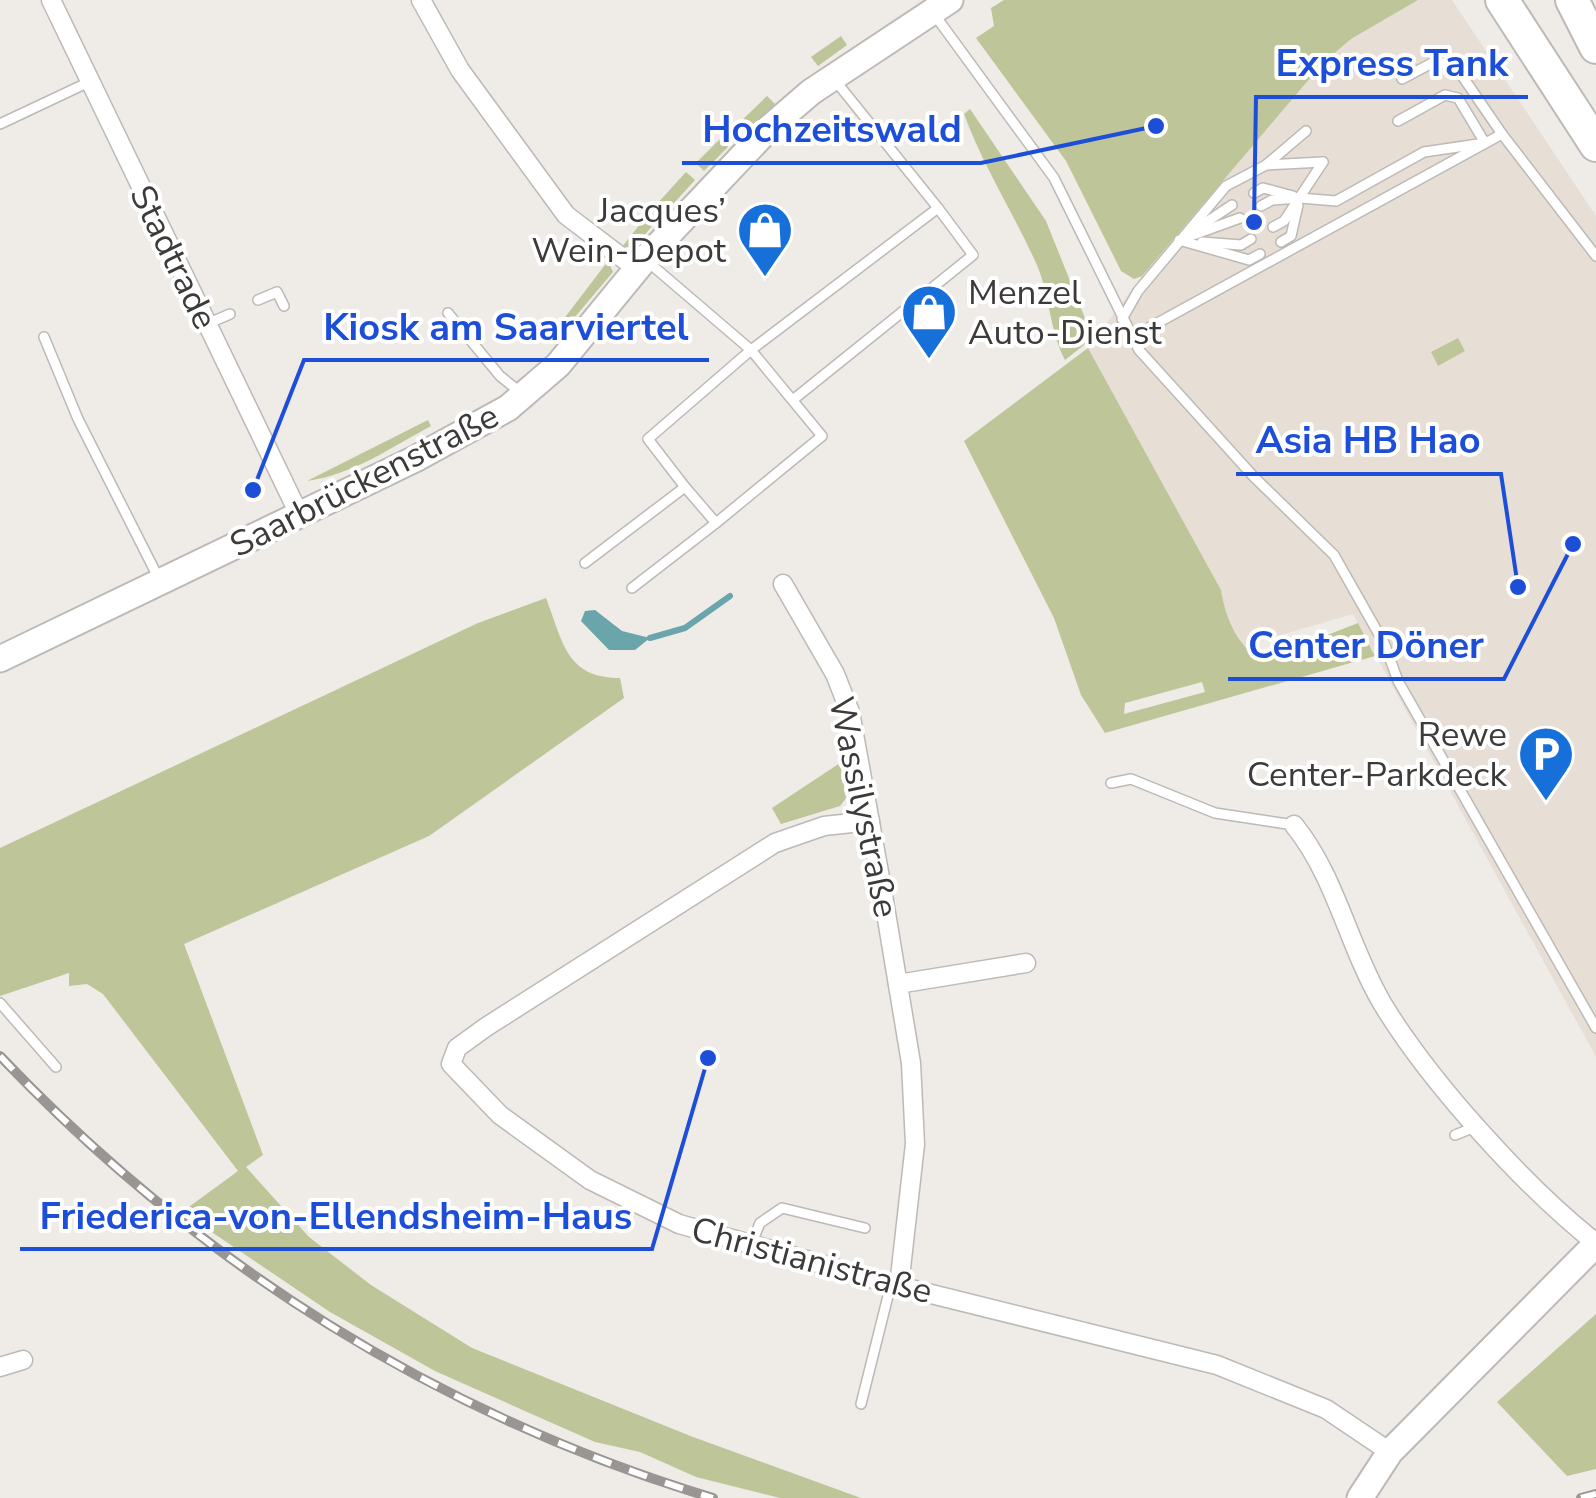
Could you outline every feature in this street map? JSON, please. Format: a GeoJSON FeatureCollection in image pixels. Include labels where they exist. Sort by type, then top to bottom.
{"type":"FeatureCollection","features":[{"type":"Feature","properties":{"kind":"highway"},"geometry":{"type":"LineString","coordinates":[[1502,0],[1596,144]]}},
{"type":"Feature","properties":{"kind":"highway"},"geometry":{"type":"LineString","coordinates":[[1572,0],[1596,47]]}},
{"type":"Feature","properties":{"kind":"street","name":"Stadtrade"},"geometry":{"type":"LineString","coordinates":[[51,0],[299,514]]}},
{"type":"Feature","properties":{"kind":"street"},"geometry":{"type":"LineString","coordinates":[[422,0],[460,70],[566,215],[641,264]]}},
{"type":"Feature","properties":{"kind":"street","name":"Saarbrückenstraße"},"geometry":{"type":"LineString","coordinates":[[0,660],[415,459],[525,396],[558,365],[641,264],[733,163],[832,77],[941,6]]}},
{"type":"Feature","properties":{"kind":"street","name":"Wassilystraße"},"geometry":{"type":"LineString","coordinates":[[784,584],[835,674],[850,712],[911,1063],[915,1144],[895,1285]]}},
{"type":"Feature","properties":{"kind":"street","name":"Christianistraße"},"geometry":{"type":"LineString","coordinates":[[870,821],[811,828],[775,843],[514,1008],[457,1048],[451,1064],[500,1115],[590,1180],[679,1224],[895,1285],[1217,1365],[1326,1410],[1390,1452]]}},
{"type":"Feature","properties":{"kind":"street"},"geometry":{"type":"LineString","coordinates":[[1294,824],[1317,854],[1383,1004],[1452,1099],[1596,1243],[1390,1452],[1360,1498]]}},
{"type":"Feature","properties":{"kind":"street"},"geometry":{"type":"LineString","coordinates":[[898,984],[1026,963]]}},
{"type":"Feature","properties":{"kind":"street"},"geometry":{"type":"LineString","coordinates":[[0,1367],[24,1360]]}},
{"type":"Feature","properties":{"kind":"lane"},"geometry":{"type":"LineString","coordinates":[[941,6],[1054,178],[1132,337],[1193,412],[1334,556],[1386,644],[1398,681],[1596,1028]]}},
{"type":"Feature","properties":{"kind":"lane"},"geometry":{"type":"LineString","coordinates":[[1402,79],[1432,62],[1454,64],[1502,134],[1596,256]]}},
{"type":"Feature","properties":{"kind":"lane"},"geometry":{"type":"LineString","coordinates":[[794,399],[973,255],[878,130],[865,122],[832,77]]}},
{"type":"Feature","properties":{"kind":"lane"},"geometry":{"type":"LineString","coordinates":[[0,124],[89,82]]}},
{"type":"Feature","properties":{"kind":"lane"},"geometry":{"type":"LineString","coordinates":[[1398,121],[1445,96],[1458,98],[1486,143]]}},
{"type":"Feature","properties":{"kind":"lane"},"geometry":{"type":"LineString","coordinates":[[1122,319],[1138,291],[1226,186],[1266,165],[1306,131]]}},
{"type":"Feature","properties":{"kind":"lane"},"geometry":{"type":"LineString","coordinates":[[1132,337],[1502,134]]}},
{"type":"Feature","properties":{"kind":"lane"},"geometry":{"type":"LineString","coordinates":[[1261,206],[1272,200],[1336,200],[1424,152],[1486,143]]}},
{"type":"Feature","properties":{"kind":"lane"},"geometry":{"type":"LineString","coordinates":[[1266,165],[1323,162],[1284,221],[1273,227]]}},
{"type":"Feature","properties":{"kind":"lane"},"geometry":{"type":"LineString","coordinates":[[1254,193],[1262,188],[1300,198]]}},
{"type":"Feature","properties":{"kind":"lane"},"geometry":{"type":"LineString","coordinates":[[1281,242],[1291,236],[1300,198]]}},
{"type":"Feature","properties":{"kind":"lane"},"geometry":{"type":"LineString","coordinates":[[1180,240],[1232,205]]}},
{"type":"Feature","properties":{"kind":"lane"},"geometry":{"type":"LineString","coordinates":[[716,523],[648,439],[751,350],[938,208]]}},
{"type":"Feature","properties":{"kind":"lane"},"geometry":{"type":"LineString","coordinates":[[1180,240],[1240,218]]}},
{"type":"Feature","properties":{"kind":"lane"},"geometry":{"type":"LineString","coordinates":[[1180,240],[1241,245],[1252,239]]}},
{"type":"Feature","properties":{"kind":"lane"},"geometry":{"type":"LineString","coordinates":[[1180,240],[1249,260],[1260,254]]}},
{"type":"Feature","properties":{"kind":"lane"},"geometry":{"type":"LineString","coordinates":[[632,588],[822,436],[751,350],[641,264]]}},
{"type":"Feature","properties":{"kind":"lane"},"geometry":{"type":"LineString","coordinates":[[258,300],[277,292],[284,306]]}},
{"type":"Feature","properties":{"kind":"lane"},"geometry":{"type":"LineString","coordinates":[[448,313],[500,376],[525,396]]}},
{"type":"Feature","properties":{"kind":"lane"},"geometry":{"type":"LineString","coordinates":[[206,324],[230,314]]}},
{"type":"Feature","properties":{"kind":"lane"},"geometry":{"type":"LineString","coordinates":[[44,337],[78,419],[160,582]]}},
{"type":"Feature","properties":{"kind":"lane"},"geometry":{"type":"LineString","coordinates":[[585,563],[685,487]]}},
{"type":"Feature","properties":{"kind":"lane"},"geometry":{"type":"LineString","coordinates":[[1111,783],[1131,779],[1215,813],[1294,824]]}},
{"type":"Feature","properties":{"kind":"lane"},"geometry":{"type":"LineString","coordinates":[[0,1003],[56,1067]]}},
{"type":"Feature","properties":{"kind":"lane"},"geometry":{"type":"LineString","coordinates":[[1455,1135],[1478,1126]]}},
{"type":"Feature","properties":{"kind":"lane"},"geometry":{"type":"LineString","coordinates":[[752,1245],[760,1223],[782,1208],[865,1228]]}},
{"type":"Feature","properties":{"kind":"lane"},"geometry":{"type":"LineString","coordinates":[[861,1404],[895,1285]]}},
{"type":"Feature","properties":{"kind":"shaded area"},"geometry":{"type":"Polygon","coordinates":[[[1418,0],[1452,0],[1596,216],[1596,1057],[1353,614],[1244,646],[1224,613],[1221,590],[1088,348],[1142,276],[1323,63],[1351,39],[1418,0]]]}},
{"type":"Feature","properties":{"kind":"green space"},"geometry":{"type":"Polygon","coordinates":[[[1004,0],[1418,0],[1351,39],[1323,63],[1142,276],[1134,279],[1121,271],[1066,161],[976,38],[994,26],[991,8],[1004,0]]]}},
{"type":"Feature","properties":{"kind":"green space"},"geometry":{"type":"Polygon","coordinates":[[[841,36],[847,45],[818,66],[811,57],[841,36]]]}},
{"type":"Feature","properties":{"kind":"green space"},"geometry":{"type":"Polygon","coordinates":[[[767,96],[775,104],[745,133],[737,125],[767,96]]]}},
{"type":"Feature","properties":{"kind":"green space"},"geometry":{"type":"Polygon","coordinates":[[[970,109],[1046,221],[1093,338],[1065,360],[1036,263],[964,114],[970,109]]]}},
{"type":"Feature","properties":{"kind":"green space"},"geometry":{"type":"Polygon","coordinates":[[[720,139],[728,147],[704,171],[696,163],[720,139]]]}},
{"type":"Feature","properties":{"kind":"green space"},"geometry":{"type":"Polygon","coordinates":[[[686,172],[695,180],[665,213],[656,205],[686,172]]]}},
{"type":"Feature","properties":{"kind":"green space"},"geometry":{"type":"Polygon","coordinates":[[[648,214],[656,221],[635,247],[622,247],[648,214]]]}},
{"type":"Feature","properties":{"kind":"green space"},"geometry":{"type":"Polygon","coordinates":[[[608,261],[613,272],[569,324],[563,320],[608,261]]]}},
{"type":"Feature","properties":{"kind":"green space"},"geometry":{"type":"Polygon","coordinates":[[[1458,338],[1465,351],[1438,366],[1431,352],[1458,338]]]}},
{"type":"Feature","properties":{"kind":"green space"},"geometry":{"type":"Polygon","coordinates":[[[1088,348],[1221,590],[1232,626],[1248,650],[1255,657],[1294,648],[1358,623],[1375,656],[1105,733],[1081,695],[1054,618],[964,441],[1088,348]],[[1202,682],[1125,703],[1124,714],[1205,692],[1202,682]]]}},
{"type":"Feature","properties":{"kind":"green space"},"geometry":{"type":"Polygon","coordinates":[[[428,420],[431,426],[371,459],[340,473],[307,481],[428,420]]]}},
{"type":"Feature","properties":{"kind":"green space"},"geometry":{"type":"Polygon","coordinates":[[[546,598],[569,654],[588,672],[620,678],[624,698],[429,836],[184,944],[263,1155],[246,1167],[309,1237],[371,1285],[472,1348],[693,1437],[861,1498],[780,1498],[696,1477],[640,1452],[595,1442],[435,1371],[330,1312],[182,1212],[238,1171],[103,994],[87,984],[69,986],[69,973],[0,996],[0,848],[478,623],[546,598]]]}},
{"type":"Feature","properties":{"kind":"green space"},"geometry":{"type":"Polygon","coordinates":[[[840,763],[846,798],[840,806],[781,824],[772,808],[840,763]]]}},
{"type":"Feature","properties":{"kind":"green space"},"geometry":{"type":"Polygon","coordinates":[[[1596,1314],[1596,1469],[1567,1476],[1497,1402],[1596,1314]]]}},
{"type":"Feature","properties":{"kind":"water"},"geometry":{"type":"Polygon","coordinates":[[[595,610],[622,631],[650,638],[635,650],[609,650],[581,621],[585,611],[595,610]]]}},
{"type":"Feature","properties":{"kind":"waterway"},"geometry":{"type":"LineString","coordinates":[[650,638],[685,628],[730,596]]}},
{"type":"Feature","properties":{"kind":"railway"},"geometry":{"type":"LineString","coordinates":[[0,1056],[76,1131],[156,1201],[240,1265],[328,1324],[419,1377],[513,1423],[612,1464],[713,1498]]}},
{"type":"Feature","properties":{"kind":"railway"},"geometry":{"type":"LineString","coordinates":[[1581,1498],[1596,1494]]}},
{"type":"Feature","properties":{"kind":"place","name":"Hochzeitswald"},"geometry":{"type":"Point","coordinates":[1156,126]}},
{"type":"Feature","properties":{"kind":"place","name":"Express Tank"},"geometry":{"type":"Point","coordinates":[1254,222]}},
{"type":"Feature","properties":{"kind":"place","name":"Jacques’ Wein-Depot"},"geometry":{"type":"Point","coordinates":[765,279]}},
{"type":"Feature","properties":{"kind":"place","name":"Menzel Auto-Dienst"},"geometry":{"type":"Point","coordinates":[929,361]}},
{"type":"Feature","properties":{"kind":"place","name":"Kiosk am Saarviertel"},"geometry":{"type":"Point","coordinates":[253,490]}},
{"type":"Feature","properties":{"kind":"place","name":"Center Döner"},"geometry":{"type":"Point","coordinates":[1573,544]}},
{"type":"Feature","properties":{"kind":"place","name":"Asia HB Hao"},"geometry":{"type":"Point","coordinates":[1518,587]}},
{"type":"Feature","properties":{"kind":"place","name":"Rewe Center-Parkdeck"},"geometry":{"type":"Point","coordinates":[1546,803]}},
{"type":"Feature","properties":{"kind":"place","name":"Friederica-von-Ellendsheim-Haus"},"geometry":{"type":"Point","coordinates":[708,1058]}}]}
